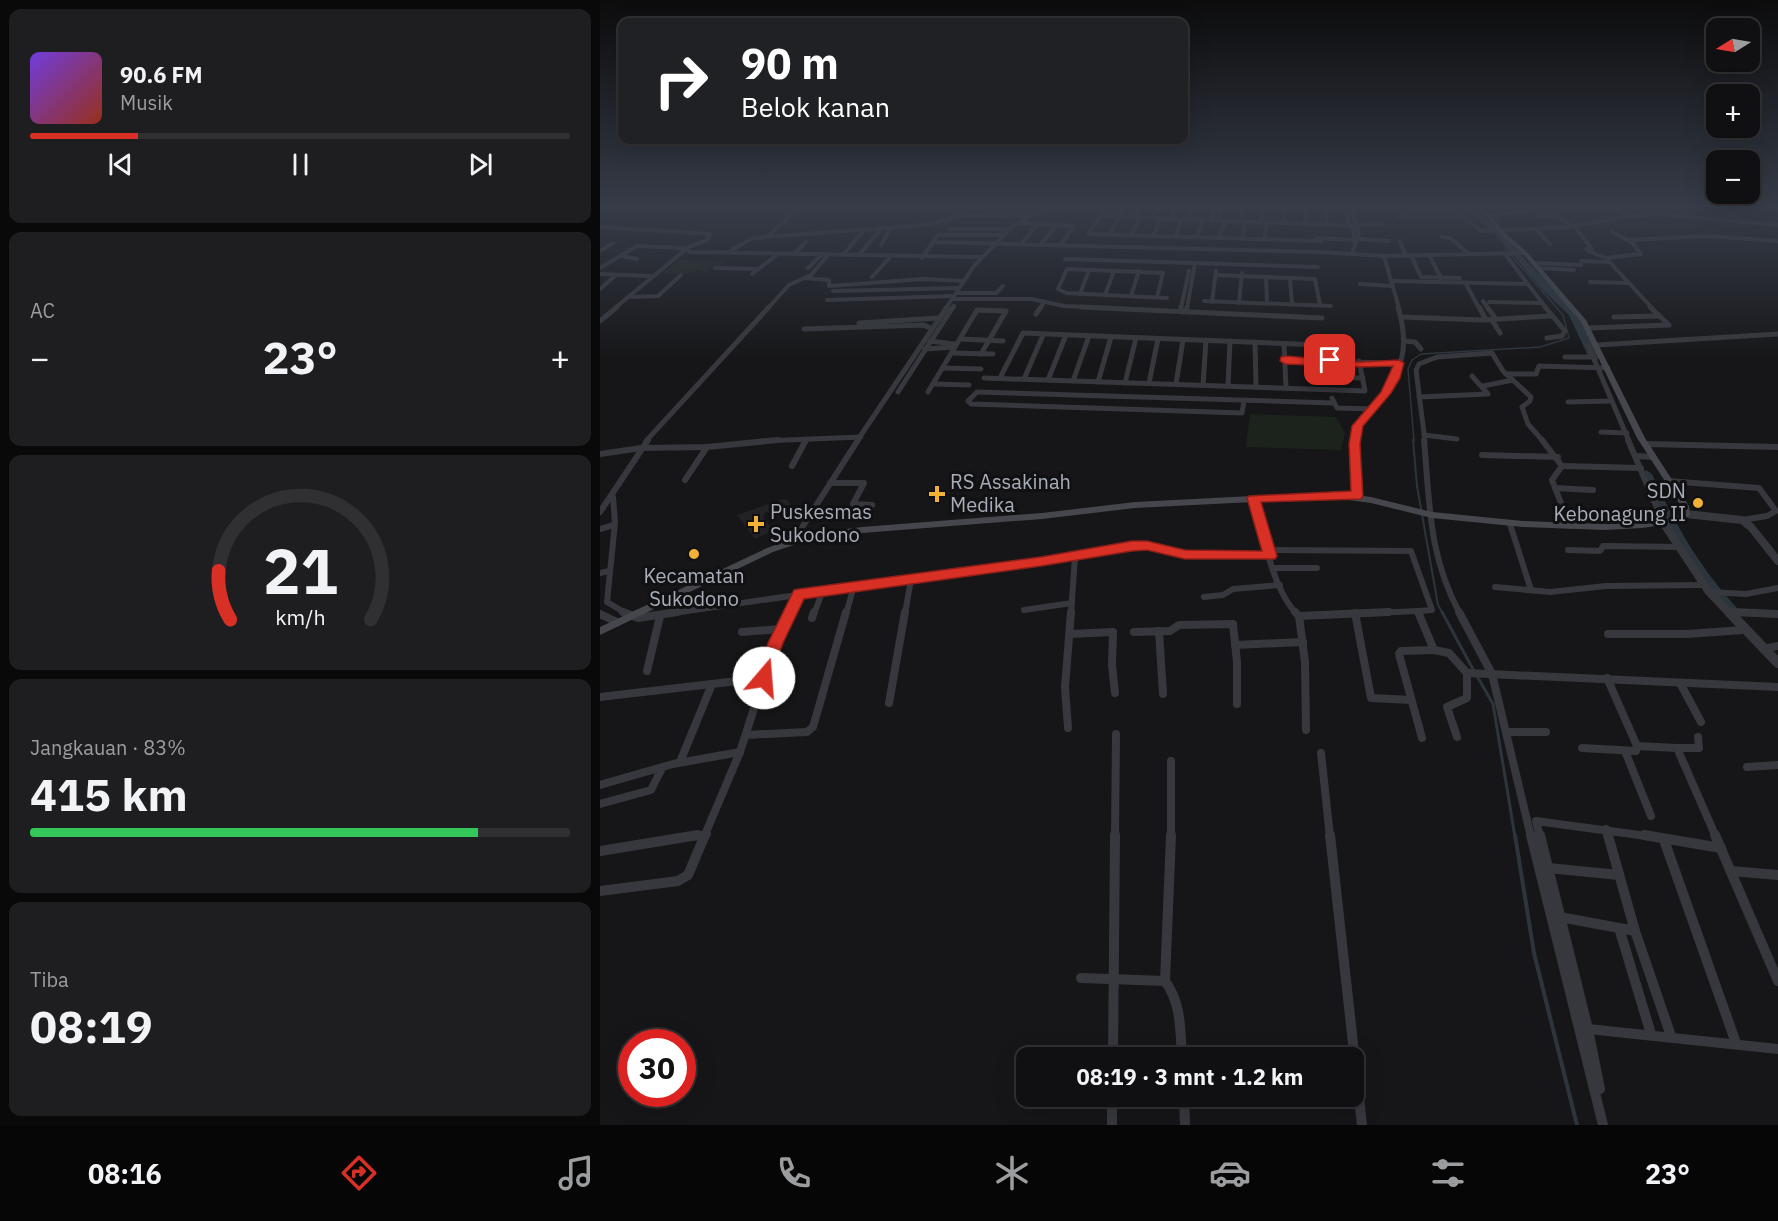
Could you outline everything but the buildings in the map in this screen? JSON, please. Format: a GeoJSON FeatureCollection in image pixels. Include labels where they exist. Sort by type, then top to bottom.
{"type":"FeatureCollection","features":[{"type":"Feature","properties":{"kind":"main road"},"geometry":{"type":"LineString","coordinates":[[600,631],[794,540],[834,533],[1029,518],[1135,505],[1333,495],[1357,496],[1427,514],[1510,524],[1570,526],[1669,523],[1686,514],[1685,506],[1614,397],[1601,368],[1597,345],[1588,328],[1528,258]]}},
{"type":"Feature","properties":{"kind":"street"},"geometry":{"type":"LineString","coordinates":[[600,268],[618,258]]}},
{"type":"Feature","properties":{"kind":"street"},"geometry":{"type":"LineString","coordinates":[[600,321],[632,297],[676,258]]}},
{"type":"Feature","properties":{"kind":"street"},"geometry":{"type":"LineString","coordinates":[[752,274],[774,258]]}},
{"type":"Feature","properties":{"kind":"street"},"geometry":{"type":"LineString","coordinates":[[808,268],[818,258]]}},
{"type":"Feature","properties":{"kind":"street"},"geometry":{"type":"LineString","coordinates":[[600,512],[641,448],[789,285],[811,274],[827,258]]}},
{"type":"Feature","properties":{"kind":"street"},"geometry":{"type":"LineString","coordinates":[[872,277],[890,258]]}},
{"type":"Feature","properties":{"kind":"street"},"geometry":{"type":"LineString","coordinates":[[906,258],[952,258]]}},
{"type":"Feature","properties":{"kind":"street"},"geometry":{"type":"LineString","coordinates":[[794,540],[981,258]]}},
{"type":"Feature","properties":{"kind":"street"},"geometry":{"type":"LineString","coordinates":[[1357,496],[1356,431],[1361,421],[1391,384],[1405,349],[1401,317],[1384,258]]}},
{"type":"Feature","properties":{"kind":"street"},"geometry":{"type":"LineString","coordinates":[[1410,258],[1421,277],[1460,278]]}},
{"type":"Feature","properties":{"kind":"street"},"geometry":{"type":"LineString","coordinates":[[1430,258],[1441,278]]}},
{"type":"Feature","properties":{"kind":"street"},"geometry":{"type":"LineString","coordinates":[[1474,258],[1478,262]]}},
{"type":"Feature","properties":{"kind":"street"},"geometry":{"type":"LineString","coordinates":[[1509,258],[1526,284],[1565,331],[1562,336],[1547,338]]}},
{"type":"Feature","properties":{"kind":"street"},"geometry":{"type":"LineString","coordinates":[[1606,258],[1610,258]]}},
{"type":"Feature","properties":{"kind":"street"},"geometry":{"type":"LineString","coordinates":[[1588,328],[1669,325],[1627,283],[1606,258]]}},
{"type":"Feature","properties":{"kind":"street"},"geometry":{"type":"LineString","coordinates":[[1065,259],[1318,267]]}},
{"type":"Feature","properties":{"kind":"street"},"geometry":{"type":"LineString","coordinates":[[1536,266],[1610,262]]}},
{"type":"Feature","properties":{"kind":"street"},"geometry":{"type":"LineString","coordinates":[[1183,311],[1192,263]]}},
{"type":"Feature","properties":{"kind":"street"},"geometry":{"type":"LineString","coordinates":[[1536,266],[1574,270]]}},
{"type":"Feature","properties":{"kind":"street"},"geometry":{"type":"LineString","coordinates":[[715,268],[759,269]]}},
{"type":"Feature","properties":{"kind":"street"},"geometry":{"type":"LineString","coordinates":[[1157,297],[1164,270],[1139,272],[1065,270],[1058,290],[1105,296],[1131,296],[1157,297],[1167,297]]}},
{"type":"Feature","properties":{"kind":"street"},"geometry":{"type":"LineString","coordinates":[[1080,294],[1089,270]]}},
{"type":"Feature","properties":{"kind":"street"},"geometry":{"type":"LineString","coordinates":[[1104,308],[1105,296],[1114,271]]}},
{"type":"Feature","properties":{"kind":"street"},"geometry":{"type":"LineString","coordinates":[[1131,296],[1139,272]]}},
{"type":"Feature","properties":{"kind":"street"},"geometry":{"type":"LineString","coordinates":[[1212,302],[1216,273],[1317,280],[1320,305]]}},
{"type":"Feature","properties":{"kind":"street"},"geometry":{"type":"LineString","coordinates":[[600,274],[650,276]]}},
{"type":"Feature","properties":{"kind":"street"},"geometry":{"type":"LineString","coordinates":[[600,289],[616,275]]}},
{"type":"Feature","properties":{"kind":"street"},"geometry":{"type":"LineString","coordinates":[[632,297],[658,296],[681,275]]}},
{"type":"Feature","properties":{"kind":"street"},"geometry":{"type":"LineString","coordinates":[[1239,303],[1241,275]]}},
{"type":"Feature","properties":{"kind":"street"},"geometry":{"type":"LineString","coordinates":[[802,278],[829,280],[829,286],[924,279],[963,281]]}},
{"type":"Feature","properties":{"kind":"street"},"geometry":{"type":"LineString","coordinates":[[1266,278],[1270,315]]}},
{"type":"Feature","properties":{"kind":"street"},"geometry":{"type":"LineString","coordinates":[[1290,279],[1292,304]]}},
{"type":"Feature","properties":{"kind":"street"},"geometry":{"type":"LineString","coordinates":[[1590,282],[1627,283]]}},
{"type":"Feature","properties":{"kind":"street"},"geometry":{"type":"LineString","coordinates":[[1466,284],[1500,333]]}},
{"type":"Feature","properties":{"kind":"street"},"geometry":{"type":"LineString","coordinates":[[1360,285],[1526,284]]}},
{"type":"Feature","properties":{"kind":"street"},"geometry":{"type":"LineString","coordinates":[[827,300],[996,293],[1003,286]]}},
{"type":"Feature","properties":{"kind":"street"},"geometry":{"type":"LineString","coordinates":[[833,291],[955,294],[1096,308],[1322,318]]}},
{"type":"Feature","properties":{"kind":"street"},"geometry":{"type":"LineString","coordinates":[[1096,308],[1105,296]]}},
{"type":"Feature","properties":{"kind":"street"},"geometry":{"type":"LineString","coordinates":[[1016,300],[1032,299],[1051,305]]}},
{"type":"Feature","properties":{"kind":"street"},"geometry":{"type":"LineString","coordinates":[[1204,301],[1331,306]]}},
{"type":"Feature","properties":{"kind":"street"},"geometry":{"type":"LineString","coordinates":[[1491,320],[1486,301],[1542,303]]}},
{"type":"Feature","properties":{"kind":"street"},"geometry":{"type":"LineString","coordinates":[[1263,315],[1267,303]]}},
{"type":"Feature","properties":{"kind":"street"},"geometry":{"type":"LineString","coordinates":[[1035,314],[1043,304]]}},
{"type":"Feature","properties":{"kind":"street"},"geometry":{"type":"LineString","coordinates":[[898,392],[954,306]]}},
{"type":"Feature","properties":{"kind":"street"},"geometry":{"type":"LineString","coordinates":[[928,392],[978,310],[1006,311],[981,354]]}},
{"type":"Feature","properties":{"kind":"street"},"geometry":{"type":"LineString","coordinates":[[1401,317],[1491,320],[1552,316]]}},
{"type":"Feature","properties":{"kind":"street"},"geometry":{"type":"LineString","coordinates":[[1614,317],[1659,316]]}},
{"type":"Feature","properties":{"kind":"street"},"geometry":{"type":"LineString","coordinates":[[859,323],[938,320]]}},
{"type":"Feature","properties":{"kind":"street"},"geometry":{"type":"LineString","coordinates":[[804,329],[924,325],[938,320]]}},
{"type":"Feature","properties":{"kind":"street"},"geometry":{"type":"LineString","coordinates":[[924,325],[932,329]]}},
{"type":"Feature","properties":{"kind":"street"},"geometry":{"type":"LineString","coordinates":[[984,378],[1366,390],[1357,363],[1347,346],[1089,336],[1021,334],[1000,378]]}},
{"type":"Feature","properties":{"kind":"street"},"geometry":{"type":"LineString","coordinates":[[1597,345],[1778,334]]}},
{"type":"Feature","properties":{"kind":"street"},"geometry":{"type":"LineString","coordinates":[[1024,379],[1043,335]]}},
{"type":"Feature","properties":{"kind":"street"},"geometry":{"type":"LineString","coordinates":[[1048,380],[1066,336]]}},
{"type":"Feature","properties":{"kind":"street"},"geometry":{"type":"LineString","coordinates":[[1073,381],[1089,336]]}},
{"type":"Feature","properties":{"kind":"street"},"geometry":{"type":"LineString","coordinates":[[1098,382],[1111,337]]}},
{"type":"Feature","properties":{"kind":"street"},"geometry":{"type":"LineString","coordinates":[[1125,383],[1136,338]]}},
{"type":"Feature","properties":{"kind":"street"},"geometry":{"type":"LineString","coordinates":[[961,339],[1003,341]]}},
{"type":"Feature","properties":{"kind":"street"},"geometry":{"type":"LineString","coordinates":[[1149,383],[1158,339]]}},
{"type":"Feature","properties":{"kind":"street"},"geometry":{"type":"LineString","coordinates":[[924,340],[981,354],[993,354]]}},
{"type":"Feature","properties":{"kind":"street"},"geometry":{"type":"LineString","coordinates":[[1176,384],[1183,340]]}},
{"type":"Feature","properties":{"kind":"street"},"geometry":{"type":"LineString","coordinates":[[1203,385],[1206,340]]}},
{"type":"Feature","properties":{"kind":"street"},"geometry":{"type":"LineString","coordinates":[[1228,386],[1230,341]]}},
{"type":"Feature","properties":{"kind":"street"},"geometry":{"type":"LineString","coordinates":[[1404,341],[1414,342],[1421,349]]}},
{"type":"Feature","properties":{"kind":"street"},"geometry":{"type":"LineString","coordinates":[[1255,342],[1256,387]]}},
{"type":"Feature","properties":{"kind":"street"},"geometry":{"type":"LineString","coordinates":[[1284,344],[1286,388]]}},
{"type":"Feature","properties":{"kind":"street"},"geometry":{"type":"LineString","coordinates":[[1588,345],[1614,397],[1641,468],[1669,523],[1678,547],[1743,630],[1769,648],[1778,663]]}},
{"type":"Feature","properties":{"kind":"street"},"geometry":{"type":"LineString","coordinates":[[918,350],[955,348]]}},
{"type":"Feature","properties":{"kind":"street"},"geometry":{"type":"LineString","coordinates":[[1562,466],[1558,457],[1528,426],[1522,407],[1532,399],[1506,374],[1489,352],[1437,357],[1423,361],[1416,370],[1424,435],[1427,514],[1433,544],[1446,586],[1489,674],[1508,732],[1537,864],[1603,1125]]}},
{"type":"Feature","properties":{"kind":"street"},"geometry":{"type":"LineString","coordinates":[[1565,357],[1592,357]]}},
{"type":"Feature","properties":{"kind":"street"},"geometry":{"type":"LineString","coordinates":[[1285,360],[1399,363]]}},
{"type":"Feature","properties":{"kind":"street"},"geometry":{"type":"LineString","coordinates":[[1506,374],[1536,374],[1539,366],[1601,368]]}},
{"type":"Feature","properties":{"kind":"street"},"geometry":{"type":"LineString","coordinates":[[943,368],[981,369]]}},
{"type":"Feature","properties":{"kind":"street"},"geometry":{"type":"LineString","coordinates":[[1318,389],[1316,374],[1363,378]]}},
{"type":"Feature","properties":{"kind":"street"},"geometry":{"type":"LineString","coordinates":[[1419,397],[1488,394],[1472,376]]}},
{"type":"Feature","properties":{"kind":"street"},"geometry":{"type":"LineString","coordinates":[[1483,386],[1513,380]]}},
{"type":"Feature","properties":{"kind":"street"},"geometry":{"type":"LineString","coordinates":[[934,384],[969,385]]}},
{"type":"Feature","properties":{"kind":"street"},"geometry":{"type":"LineString","coordinates":[[1244,401],[1242,413],[971,404],[968,401],[977,392],[1244,401],[1332,401],[1337,408],[1373,409]]}},
{"type":"Feature","properties":{"kind":"street"},"geometry":{"type":"LineString","coordinates":[[1059,407],[1062,395]]}},
{"type":"Feature","properties":{"kind":"street"},"geometry":{"type":"LineString","coordinates":[[1119,409],[1123,397]]}},
{"type":"Feature","properties":{"kind":"street"},"geometry":{"type":"LineString","coordinates":[[1568,402],[1614,397]]}},
{"type":"Feature","properties":{"kind":"street"},"geometry":{"type":"LineString","coordinates":[[1600,432],[1627,433]]}},
{"type":"Feature","properties":{"kind":"street"},"geometry":{"type":"LineString","coordinates":[[1424,435],[1457,440]]}},
{"type":"Feature","properties":{"kind":"street"},"geometry":{"type":"LineString","coordinates":[[601,456],[641,448],[707,447],[861,437]]}},
{"type":"Feature","properties":{"kind":"street"},"geometry":{"type":"LineString","coordinates":[[792,466],[806,439]]}},
{"type":"Feature","properties":{"kind":"street"},"geometry":{"type":"LineString","coordinates":[[1645,444],[1778,446]]}},
{"type":"Feature","properties":{"kind":"street"},"geometry":{"type":"LineString","coordinates":[[685,480],[707,447]]}},
{"type":"Feature","properties":{"kind":"street"},"geometry":{"type":"LineString","coordinates":[[1482,455],[1558,457]]}},
{"type":"Feature","properties":{"kind":"street"},"geometry":{"type":"LineString","coordinates":[[1636,456],[1651,457]]}},
{"type":"Feature","properties":{"kind":"street"},"geometry":{"type":"LineString","coordinates":[[1562,466],[1641,468]]}},
{"type":"Feature","properties":{"kind":"street"},"geometry":{"type":"LineString","coordinates":[[1562,466],[1552,480],[1570,526]]}},
{"type":"Feature","properties":{"kind":"street"},"geometry":{"type":"LineString","coordinates":[[1668,481],[1753,486],[1761,490],[1775,509],[1774,513],[1742,520],[1686,514]]}},
{"type":"Feature","properties":{"kind":"street"},"geometry":{"type":"LineString","coordinates":[[830,483],[865,483],[853,504],[872,505]]}},
{"type":"Feature","properties":{"kind":"street"},"geometry":{"type":"LineString","coordinates":[[1555,488],[1593,490]]}},
{"type":"Feature","properties":{"kind":"street"},"geometry":{"type":"LineString","coordinates":[[600,497],[611,496]]}},
{"type":"Feature","properties":{"kind":"street"},"geometry":{"type":"LineString","coordinates":[[611,496],[614,525],[609,571],[604,582],[608,602],[630,616],[642,618],[822,590],[1139,546],[1185,554],[1269,553],[1408,550],[1412,552],[1417,563],[1431,611],[1299,616],[1291,610],[1280,585],[1269,553],[1254,498]]}},
{"type":"Feature","properties":{"kind":"street"},"geometry":{"type":"LineString","coordinates":[[1770,500],[1778,500]]}},
{"type":"Feature","properties":{"kind":"street"},"geometry":{"type":"LineString","coordinates":[[1742,520],[1751,527],[1778,561]]}},
{"type":"Feature","properties":{"kind":"street"},"geometry":{"type":"LineString","coordinates":[[1510,524],[1531,590]]}},
{"type":"Feature","properties":{"kind":"street"},"geometry":{"type":"LineString","coordinates":[[600,529],[614,525]]}},
{"type":"Feature","properties":{"kind":"street"},"geometry":{"type":"LineString","coordinates":[[1568,550],[1600,551],[1603,546],[1678,547]]}},
{"type":"Feature","properties":{"kind":"street"},"geometry":{"type":"LineString","coordinates":[[1068,728],[1065,687],[1075,555]]}},
{"type":"Feature","properties":{"kind":"street"},"geometry":{"type":"LineString","coordinates":[[1274,568],[1317,568]]}},
{"type":"Feature","properties":{"kind":"street"},"geometry":{"type":"LineString","coordinates":[[600,573],[609,571]]}},
{"type":"Feature","properties":{"kind":"street"},"geometry":{"type":"LineString","coordinates":[[889,703],[911,579]]}},
{"type":"Feature","properties":{"kind":"street"},"geometry":{"type":"LineString","coordinates":[[1204,597],[1223,595],[1233,589],[1280,585]]}},
{"type":"Feature","properties":{"kind":"street"},"geometry":{"type":"LineString","coordinates":[[746,735],[807,732],[813,727],[854,586]]}},
{"type":"Feature","properties":{"kind":"street"},"geometry":{"type":"LineString","coordinates":[[1495,587],[1557,591],[1596,587],[1746,594],[1778,588]]}},
{"type":"Feature","properties":{"kind":"street"},"geometry":{"type":"LineString","coordinates":[[812,618],[822,590]]}},
{"type":"Feature","properties":{"kind":"street"},"geometry":{"type":"LineString","coordinates":[[600,891],[684,879],[707,834],[740,752],[781,629],[799,594]]}},
{"type":"Feature","properties":{"kind":"street"},"geometry":{"type":"LineString","coordinates":[[600,607],[608,602]]}},
{"type":"Feature","properties":{"kind":"street"},"geometry":{"type":"LineString","coordinates":[[1024,610],[1072,603]]}},
{"type":"Feature","properties":{"kind":"street"},"geometry":{"type":"LineString","coordinates":[[1418,611],[1434,650]]}},
{"type":"Feature","properties":{"kind":"street"},"geometry":{"type":"LineString","coordinates":[[1731,612],[1778,614]]}},
{"type":"Feature","properties":{"kind":"street"},"geometry":{"type":"LineString","coordinates":[[1355,613],[1371,698],[1412,700]]}},
{"type":"Feature","properties":{"kind":"street"},"geometry":{"type":"LineString","coordinates":[[600,614],[617,622]]}},
{"type":"Feature","properties":{"kind":"street"},"geometry":{"type":"LineString","coordinates":[[647,671],[660,616]]}},
{"type":"Feature","properties":{"kind":"street"},"geometry":{"type":"LineString","coordinates":[[1299,616],[1303,642],[1306,730]]}},
{"type":"Feature","properties":{"kind":"street"},"geometry":{"type":"LineString","coordinates":[[1134,632],[1170,631],[1179,626],[1231,624],[1235,645],[1237,704]]}},
{"type":"Feature","properties":{"kind":"street"},"geometry":{"type":"LineString","coordinates":[[742,632],[781,629]]}},
{"type":"Feature","properties":{"kind":"street"},"geometry":{"type":"LineString","coordinates":[[1608,633],[1687,634],[1743,630]]}},
{"type":"Feature","properties":{"kind":"street"},"geometry":{"type":"LineString","coordinates":[[1159,631],[1163,694]]}},
{"type":"Feature","properties":{"kind":"street"},"geometry":{"type":"LineString","coordinates":[[1070,634],[1113,632],[1112,665],[1115,693]]}},
{"type":"Feature","properties":{"kind":"street"},"geometry":{"type":"LineString","coordinates":[[1235,645],[1303,642]]}},
{"type":"Feature","properties":{"kind":"street"},"geometry":{"type":"LineString","coordinates":[[1422,738],[1399,652],[1434,650],[1449,653],[1471,673],[1778,687]]}},
{"type":"Feature","properties":{"kind":"street"},"geometry":{"type":"LineString","coordinates":[[1457,737],[1447,707],[1467,698],[1471,673]]}},
{"type":"Feature","properties":{"kind":"street"},"geometry":{"type":"LineString","coordinates":[[600,697],[764,678]]}},
{"type":"Feature","properties":{"kind":"street"},"geometry":{"type":"LineString","coordinates":[[1582,748],[1637,751],[1637,746],[1607,678]]}},
{"type":"Feature","properties":{"kind":"street"},"geometry":{"type":"LineString","coordinates":[[680,762],[712,684]]}},
{"type":"Feature","properties":{"kind":"street"},"geometry":{"type":"LineString","coordinates":[[1680,684],[1701,723]]}},
{"type":"Feature","properties":{"kind":"street"},"geometry":{"type":"LineString","coordinates":[[1508,732],[1546,732]]}},
{"type":"Feature","properties":{"kind":"street"},"geometry":{"type":"LineString","coordinates":[[1113,1047],[1116,734]]}},
{"type":"Feature","properties":{"kind":"street"},"geometry":{"type":"LineString","coordinates":[[1637,746],[1699,748],[1698,737]]}},
{"type":"Feature","properties":{"kind":"street"},"geometry":{"type":"LineString","coordinates":[[1677,748],[1778,981]]}},
{"type":"Feature","properties":{"kind":"street"},"geometry":{"type":"LineString","coordinates":[[1625,751],[1651,816]]}},
{"type":"Feature","properties":{"kind":"street"},"geometry":{"type":"LineString","coordinates":[[600,785],[680,762],[740,752]]}},
{"type":"Feature","properties":{"kind":"street"},"geometry":{"type":"LineString","coordinates":[[1321,753],[1362,1125]]}},
{"type":"Feature","properties":{"kind":"street"},"geometry":{"type":"LineString","coordinates":[[1171,760],[1171,869],[1165,981],[1172,989],[1178,1005],[1181,1047]]}},
{"type":"Feature","properties":{"kind":"street"},"geometry":{"type":"LineString","coordinates":[[1747,767],[1778,765]]}},
{"type":"Feature","properties":{"kind":"street"},"geometry":{"type":"LineString","coordinates":[[600,804],[651,790],[662,768]]}},
{"type":"Feature","properties":{"kind":"street"},"geometry":{"type":"LineString","coordinates":[[1600,1089],[1588,1029],[1536,821],[1606,829],[1721,848]]}},
{"type":"Feature","properties":{"kind":"street"},"geometry":{"type":"LineString","coordinates":[[1606,829],[1635,931],[1671,1036]]}},
{"type":"Feature","properties":{"kind":"street"},"geometry":{"type":"LineString","coordinates":[[600,851],[707,834]]}},
{"type":"Feature","properties":{"kind":"street"},"geometry":{"type":"LineString","coordinates":[[1664,840],[1736,1043]]}},
{"type":"Feature","properties":{"kind":"street"},"geometry":{"type":"LineString","coordinates":[[1548,868],[1619,876]]}},
{"type":"Feature","properties":{"kind":"street"},"geometry":{"type":"LineString","coordinates":[[1731,871],[1778,875]]}},
{"type":"Feature","properties":{"kind":"street"},"geometry":{"type":"LineString","coordinates":[[1560,917],[1635,931]]}},
{"type":"Feature","properties":{"kind":"street"},"geometry":{"type":"LineString","coordinates":[[1619,927],[1651,1034]]}},
{"type":"Feature","properties":{"kind":"street"},"geometry":{"type":"LineString","coordinates":[[1081,978],[1165,981]]}},
{"type":"Feature","properties":{"kind":"street"},"geometry":{"type":"LineString","coordinates":[[1588,1029],[1778,1049]]}},
{"type":"Feature","properties":{"kind":"street"},"geometry":{"type":"LineString","coordinates":[[1112,1107],[1112,1125]]}},
{"type":"Feature","properties":{"kind":"street"},"geometry":{"type":"LineString","coordinates":[[1184,1107],[1185,1125]]}},
{"type":"Feature","properties":{"kind":"shaded area"},"geometry":{"type":"Polygon","coordinates":[[[679,260],[727,261],[706,273],[698,270],[687,274],[662,273],[679,260]]]}},
{"type":"Feature","properties":{"kind":"shaded area"},"geometry":{"type":"Polygon","coordinates":[[[1250,414],[1336,417],[1345,433],[1341,450],[1246,447],[1250,414]]]}},
{"type":"Feature","properties":{"kind":"shaded area","name":"Puskesmas Sukodono"},"geometry":{"type":"Polygon","coordinates":[[[783,499],[788,500],[792,507],[785,515],[779,508],[765,513],[763,518],[774,530],[755,539],[737,515],[783,499]]]}},
{"type":"Feature","properties":{"kind":"waterway"},"geometry":{"type":"LineString","coordinates":[[1414,441],[1408,369],[1412,360],[1421,354],[1540,347],[1569,338],[1563,315],[1513,258]]}},
{"type":"Feature","properties":{"kind":"waterway"},"geometry":{"type":"LineString","coordinates":[[1520,258],[1576,319],[1594,358]]}},
{"type":"Feature","properties":{"kind":"waterway"},"geometry":{"type":"LineString","coordinates":[[1413,440],[1417,486],[1438,605],[1443,614]]}},
{"type":"Feature","properties":{"kind":"waterway"},"geometry":{"type":"LineString","coordinates":[[1646,474],[1663,511],[1694,565],[1732,612]]}},
{"type":"Feature","properties":{"kind":"waterway"},"geometry":{"type":"LineString","coordinates":[[1442,612],[1474,671]]}},
{"type":"Feature","properties":{"kind":"waterway"},"geometry":{"type":"LineString","coordinates":[[1477,676],[1493,704],[1515,837]]}},
{"type":"Feature","properties":{"kind":"waterway"},"geometry":{"type":"LineString","coordinates":[[1515,835],[1534,953],[1577,1125]]}},
{"type":"Feature","properties":{"kind":"place","name":"RS Assakinah Medika"},"geometry":{"type":"Point","coordinates":[937,494]}},
{"type":"Feature","properties":{"kind":"place","name":"SDN Kebonagung II"},"geometry":{"type":"Point","coordinates":[1698,503]}},
{"type":"Feature","properties":{"kind":"place","name":"Puskesmas Sukodono"},"geometry":{"type":"Point","coordinates":[756,524]}},
{"type":"Feature","properties":{"kind":"place","name":"Kecamatan Sukodono"},"geometry":{"type":"Point","coordinates":[694,554]}},
{"type":"Feature","properties":{"kind":"route"},"geometry":{"type":"LineString","coordinates":[[764,678],[775,643],[799,594],[1041,561],[1132,546],[1147,546],[1185,554],[1270,556],[1254,498],[1357,496],[1356,431],[1361,421],[1386,393],[1395,378],[1399,363],[1368,365],[1285,361],[1285,359],[1330,360]]}}]}
